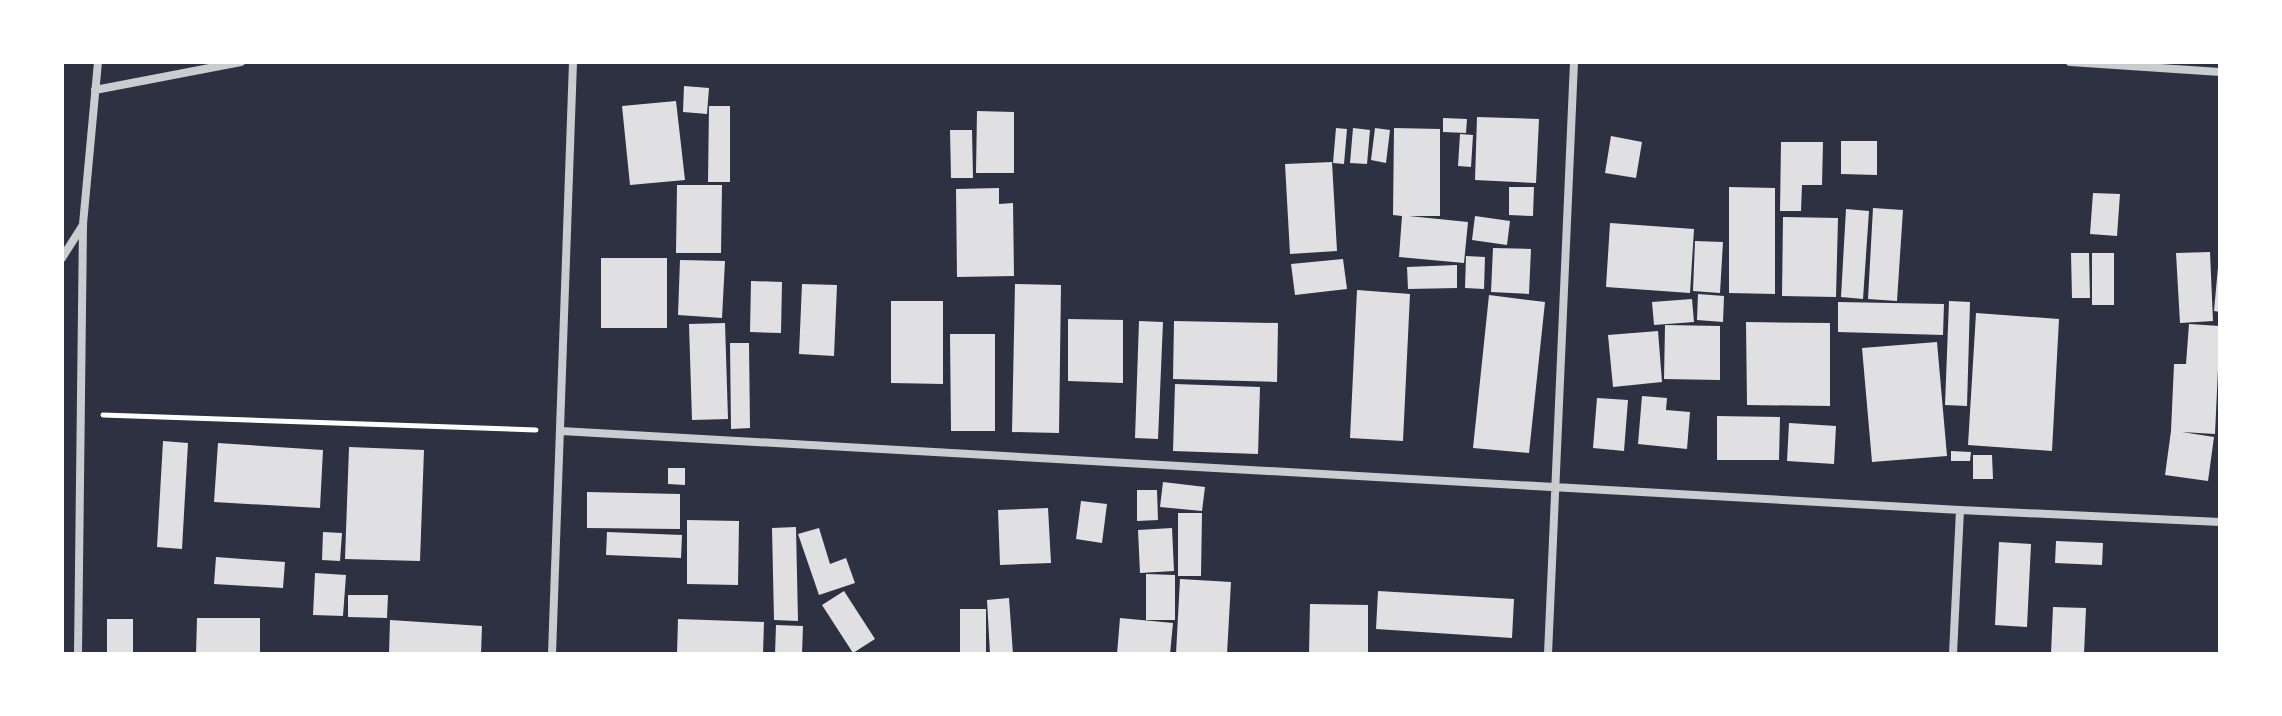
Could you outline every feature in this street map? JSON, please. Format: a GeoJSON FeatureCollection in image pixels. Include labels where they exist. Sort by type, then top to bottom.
{"type":"FeatureCollection","features":[{"type":"Feature","properties":{"kind":"street"},"geometry":{"type":"LineString","coordinates":[[78,654],[83,224],[98,62]]}},
{"type":"Feature","properties":{"kind":"street"},"geometry":{"type":"LineString","coordinates":[[95,90],[241,62]]}},
{"type":"Feature","properties":{"kind":"street"},"geometry":{"type":"LineString","coordinates":[[552,654],[573,62]]}},
{"type":"Feature","properties":{"kind":"street"},"geometry":{"type":"LineString","coordinates":[[1548,654],[1574,62]]}},
{"type":"Feature","properties":{"kind":"street"},"geometry":{"type":"LineString","coordinates":[[2070,62],[2220,72]]}},
{"type":"Feature","properties":{"kind":"street"},"geometry":{"type":"LineString","coordinates":[[62,258],[83,224]]}},
{"type":"Feature","properties":{"kind":"street"},"geometry":{"type":"LineString","coordinates":[[561,431],[2220,522]]}},
{"type":"Feature","properties":{"kind":"street"},"geometry":{"type":"LineString","coordinates":[[1953,654],[1960,510]]}},
{"type":"Feature","properties":{"kind":"path"},"geometry":{"type":"LineString","coordinates":[[80,414],[561,431]]}},
{"type":"Feature","properties":{"kind":"building"},"geometry":{"type":"Polygon","coordinates":[[[684,86],[709,88],[707,114],[683,112],[684,86]]]}},
{"type":"Feature","properties":{"kind":"building"},"geometry":{"type":"Polygon","coordinates":[[[676,101],[685,180],[630,185],[622,106],[676,101]]]}},
{"type":"Feature","properties":{"kind":"building"},"geometry":{"type":"Polygon","coordinates":[[[709,106],[730,106],[730,182],[708,182],[709,106]]]}},
{"type":"Feature","properties":{"kind":"building"},"geometry":{"type":"Polygon","coordinates":[[[977,111],[1014,112],[1014,173],[976,173],[977,111]]]}},
{"type":"Feature","properties":{"kind":"building"},"geometry":{"type":"Polygon","coordinates":[[[1477,117],[1539,119],[1536,183],[1475,180],[1477,117]]]}},
{"type":"Feature","properties":{"kind":"building"},"geometry":{"type":"Polygon","coordinates":[[[1443,118],[1467,119],[1466,133],[1443,132],[1443,118]]]}},
{"type":"Feature","properties":{"kind":"building"},"geometry":{"type":"Polygon","coordinates":[[[1336,128],[1347,129],[1344,164],[1333,163],[1336,128]]]}},
{"type":"Feature","properties":{"kind":"building"},"geometry":{"type":"Polygon","coordinates":[[[1353,128],[1370,130],[1367,164],[1350,163],[1353,128]]]}},
{"type":"Feature","properties":{"kind":"building"},"geometry":{"type":"Polygon","coordinates":[[[1375,128],[1390,130],[1386,163],[1371,160],[1375,128]]]}},
{"type":"Feature","properties":{"kind":"building"},"geometry":{"type":"Polygon","coordinates":[[[1394,128],[1440,129],[1440,216],[1409,216],[1468,222],[1464,263],[1399,257],[1402,216],[1393,215],[1394,128]]]}},
{"type":"Feature","properties":{"kind":"building"},"geometry":{"type":"Polygon","coordinates":[[[950,130],[972,130],[973,178],[951,178],[950,130]]]}},
{"type":"Feature","properties":{"kind":"building"},"geometry":{"type":"Polygon","coordinates":[[[1460,134],[1473,135],[1471,167],[1458,166],[1460,134]]]}},
{"type":"Feature","properties":{"kind":"building"},"geometry":{"type":"Polygon","coordinates":[[[1611,136],[1642,142],[1636,178],[1605,173],[1611,136]]]}},
{"type":"Feature","properties":{"kind":"building"},"geometry":{"type":"Polygon","coordinates":[[[1841,141],[1877,141],[1877,175],[1841,174],[1841,141]]]}},
{"type":"Feature","properties":{"kind":"building"},"geometry":{"type":"Polygon","coordinates":[[[1781,142],[1823,142],[1822,185],[1802,185],[1801,211],[1780,211],[1781,142]]]}},
{"type":"Feature","properties":{"kind":"building"},"geometry":{"type":"Polygon","coordinates":[[[1332,162],[1337,251],[1290,254],[1285,164],[1332,162]]]}},
{"type":"Feature","properties":{"kind":"building"},"geometry":{"type":"Polygon","coordinates":[[[677,185],[722,185],[721,253],[676,253],[677,185]]]}},
{"type":"Feature","properties":{"kind":"building"},"geometry":{"type":"Polygon","coordinates":[[[1509,187],[1534,187],[1533,216],[1509,215],[1509,187]]]}},
{"type":"Feature","properties":{"kind":"building"},"geometry":{"type":"Polygon","coordinates":[[[1729,187],[1775,188],[1775,294],[1729,293],[1729,187]]]}},
{"type":"Feature","properties":{"kind":"building"},"geometry":{"type":"Polygon","coordinates":[[[999,188],[999,204],[1013,203],[1014,276],[957,277],[956,189],[999,188]]]}},
{"type":"Feature","properties":{"kind":"building"},"geometry":{"type":"Polygon","coordinates":[[[2093,193],[2120,194],[2117,236],[2090,234],[2093,193]]]}},
{"type":"Feature","properties":{"kind":"building"},"geometry":{"type":"Polygon","coordinates":[[[1873,208],[1903,210],[1897,301],[1868,299],[1873,208]]]}},
{"type":"Feature","properties":{"kind":"building"},"geometry":{"type":"Polygon","coordinates":[[[1846,209],[1869,211],[1863,299],[1841,297],[1846,209]]]}},
{"type":"Feature","properties":{"kind":"building"},"geometry":{"type":"Polygon","coordinates":[[[1475,216],[1510,221],[1507,245],[1472,240],[1475,216]]]}},
{"type":"Feature","properties":{"kind":"building"},"geometry":{"type":"Polygon","coordinates":[[[1783,217],[1838,218],[1836,297],[1782,296],[1783,217]]]}},
{"type":"Feature","properties":{"kind":"building"},"geometry":{"type":"Polygon","coordinates":[[[1610,223],[1694,229],[1690,293],[1606,287],[1610,223]]]}},
{"type":"Feature","properties":{"kind":"building"},"geometry":{"type":"Polygon","coordinates":[[[1695,241],[1723,242],[1720,293],[1693,291],[1695,241]]]}},
{"type":"Feature","properties":{"kind":"building"},"geometry":{"type":"Polygon","coordinates":[[[1493,248],[1531,249],[1529,294],[1491,292],[1493,248]]]}},
{"type":"Feature","properties":{"kind":"building"},"geometry":{"type":"Polygon","coordinates":[[[2210,252],[2213,321],[2180,323],[2176,253],[2210,252]]]}},
{"type":"Feature","properties":{"kind":"building"},"geometry":{"type":"Polygon","coordinates":[[[2071,253],[2089,253],[2090,298],[2072,298],[2071,253]]]}},
{"type":"Feature","properties":{"kind":"building"},"geometry":{"type":"Polygon","coordinates":[[[2092,253],[2114,253],[2114,305],[2092,305],[2092,253]]]}},
{"type":"Feature","properties":{"kind":"building"},"geometry":{"type":"Polygon","coordinates":[[[1466,256],[1485,257],[1484,289],[1465,288],[1466,256]]]}},
{"type":"Feature","properties":{"kind":"building"},"geometry":{"type":"Polygon","coordinates":[[[601,258],[667,258],[667,328],[601,328],[601,258]]]}},
{"type":"Feature","properties":{"kind":"building"},"geometry":{"type":"Polygon","coordinates":[[[1343,259],[1347,289],[1295,295],[1291,264],[1343,259]]]}},
{"type":"Feature","properties":{"kind":"building"},"geometry":{"type":"Polygon","coordinates":[[[680,260],[725,261],[722,318],[678,315],[680,260]]]}},
{"type":"Feature","properties":{"kind":"building"},"geometry":{"type":"Polygon","coordinates":[[[1457,265],[1457,288],[1408,289],[1407,267],[1457,265]]]}},
{"type":"Feature","properties":{"kind":"building"},"geometry":{"type":"Polygon","coordinates":[[[2220,267],[2220,312],[2214,311],[2220,267]]]}},
{"type":"Feature","properties":{"kind":"building"},"geometry":{"type":"Polygon","coordinates":[[[751,281],[782,282],[781,333],[750,332],[751,281]]]}},
{"type":"Feature","properties":{"kind":"building"},"geometry":{"type":"Polygon","coordinates":[[[802,284],[837,285],[834,356],[799,354],[802,284]]]}},
{"type":"Feature","properties":{"kind":"building"},"geometry":{"type":"Polygon","coordinates":[[[1015,284],[1061,285],[1059,433],[1012,432],[1015,284]]]}},
{"type":"Feature","properties":{"kind":"building"},"geometry":{"type":"Polygon","coordinates":[[[1357,290],[1410,294],[1403,441],[1350,438],[1357,290]]]}},
{"type":"Feature","properties":{"kind":"building"},"geometry":{"type":"Polygon","coordinates":[[[1698,294],[1724,296],[1723,322],[1697,320],[1698,294]]]}},
{"type":"Feature","properties":{"kind":"building"},"geometry":{"type":"Polygon","coordinates":[[[1489,295],[1545,302],[1529,453],[1473,448],[1489,295]]]}},
{"type":"Feature","properties":{"kind":"building"},"geometry":{"type":"Polygon","coordinates":[[[1692,299],[1694,322],[1654,325],[1652,302],[1692,299]]]}},
{"type":"Feature","properties":{"kind":"building"},"geometry":{"type":"Polygon","coordinates":[[[891,301],[943,301],[943,384],[891,383],[891,301]]]}},
{"type":"Feature","properties":{"kind":"building"},"geometry":{"type":"Polygon","coordinates":[[[1949,301],[1970,302],[1967,406],[1945,405],[1949,301]]]}},
{"type":"Feature","properties":{"kind":"building"},"geometry":{"type":"Polygon","coordinates":[[[1838,302],[1944,304],[1943,335],[1838,332],[1838,302]]]}},
{"type":"Feature","properties":{"kind":"building"},"geometry":{"type":"Polygon","coordinates":[[[1976,313],[2059,319],[2052,451],[1968,445],[1976,313]]]}},
{"type":"Feature","properties":{"kind":"building"},"geometry":{"type":"Polygon","coordinates":[[[1068,319],[1123,320],[1123,383],[1068,381],[1068,319]]]}},
{"type":"Feature","properties":{"kind":"building"},"geometry":{"type":"Polygon","coordinates":[[[1139,321],[1163,322],[1158,439],[1135,438],[1139,321]]]}},
{"type":"Feature","properties":{"kind":"building"},"geometry":{"type":"Polygon","coordinates":[[[1174,321],[1278,323],[1277,382],[1173,379],[1174,321]]]}},
{"type":"Feature","properties":{"kind":"building"},"geometry":{"type":"Polygon","coordinates":[[[1746,322],[1830,323],[1830,406],[1747,405],[1746,322]]]}},
{"type":"Feature","properties":{"kind":"building"},"geometry":{"type":"Polygon","coordinates":[[[725,323],[728,419],[692,420],[689,324],[725,323]]]}},
{"type":"Feature","properties":{"kind":"building"},"geometry":{"type":"Polygon","coordinates":[[[2189,324],[2220,326],[2215,434],[2182,432],[2214,437],[2208,481],[2165,475],[2171,431],[2174,364],[2186,364],[2189,324]]]}},
{"type":"Feature","properties":{"kind":"building"},"geometry":{"type":"Polygon","coordinates":[[[1665,325],[1720,326],[1720,380],[1664,379],[1665,325]]]}},
{"type":"Feature","properties":{"kind":"building"},"geometry":{"type":"Polygon","coordinates":[[[1658,331],[1662,382],[1613,387],[1608,335],[1658,331]]]}},
{"type":"Feature","properties":{"kind":"building"},"geometry":{"type":"Polygon","coordinates":[[[950,334],[995,334],[995,431],[951,431],[950,334]]]}},
{"type":"Feature","properties":{"kind":"building"},"geometry":{"type":"Polygon","coordinates":[[[1937,342],[1947,456],[1872,462],[1862,348],[1937,342]]]}},
{"type":"Feature","properties":{"kind":"building"},"geometry":{"type":"Polygon","coordinates":[[[730,343],[749,343],[750,428],[731,429],[730,343]]]}},
{"type":"Feature","properties":{"kind":"building"},"geometry":{"type":"Polygon","coordinates":[[[1175,384],[1260,387],[1258,454],[1173,451],[1175,384]]]}},
{"type":"Feature","properties":{"kind":"building"},"geometry":{"type":"Polygon","coordinates":[[[1642,396],[1667,398],[1666,410],[1690,412],[1687,449],[1638,444],[1642,396]]]}},
{"type":"Feature","properties":{"kind":"building"},"geometry":{"type":"Polygon","coordinates":[[[1597,398],[1628,400],[1624,451],[1593,448],[1597,398]]]}},
{"type":"Feature","properties":{"kind":"building"},"geometry":{"type":"Polygon","coordinates":[[[1717,416],[1780,417],[1779,460],[1717,460],[1717,416]]]}},
{"type":"Feature","properties":{"kind":"building"},"geometry":{"type":"Polygon","coordinates":[[[1789,423],[1836,426],[1834,464],[1787,461],[1789,423]]]}},
{"type":"Feature","properties":{"kind":"building"},"geometry":{"type":"Polygon","coordinates":[[[163,441],[188,443],[182,549],[157,547],[163,441]]]}},
{"type":"Feature","properties":{"kind":"building"},"geometry":{"type":"Polygon","coordinates":[[[218,443],[323,450],[320,508],[214,502],[218,443]]]}},
{"type":"Feature","properties":{"kind":"building"},"geometry":{"type":"Polygon","coordinates":[[[349,447],[424,450],[420,561],[345,559],[349,447]]]}},
{"type":"Feature","properties":{"kind":"building"},"geometry":{"type":"Polygon","coordinates":[[[1951,451],[1971,452],[1970,461],[1951,461],[1951,451]]]}},
{"type":"Feature","properties":{"kind":"building"},"geometry":{"type":"Polygon","coordinates":[[[1973,455],[1992,455],[1993,479],[1973,479],[1973,455]]]}},
{"type":"Feature","properties":{"kind":"building"},"geometry":{"type":"Polygon","coordinates":[[[668,468],[685,468],[685,485],[668,484],[668,468]]]}},
{"type":"Feature","properties":{"kind":"building"},"geometry":{"type":"Polygon","coordinates":[[[1163,482],[1205,487],[1202,511],[1160,507],[1163,482]]]}},
{"type":"Feature","properties":{"kind":"building"},"geometry":{"type":"Polygon","coordinates":[[[1137,490],[1157,490],[1158,520],[1137,521],[1137,490]]]}},
{"type":"Feature","properties":{"kind":"building"},"geometry":{"type":"Polygon","coordinates":[[[587,492],[680,494],[680,529],[587,528],[587,492]]]}},
{"type":"Feature","properties":{"kind":"building"},"geometry":{"type":"Polygon","coordinates":[[[1081,501],[1107,504],[1102,543],[1076,539],[1081,501]]]}},
{"type":"Feature","properties":{"kind":"building"},"geometry":{"type":"Polygon","coordinates":[[[1048,508],[1051,563],[1000,565],[998,510],[1048,508]]]}},
{"type":"Feature","properties":{"kind":"building"},"geometry":{"type":"Polygon","coordinates":[[[1178,513],[1202,513],[1201,576],[1178,576],[1178,513]]]}},
{"type":"Feature","properties":{"kind":"building"},"geometry":{"type":"Polygon","coordinates":[[[687,520],[739,521],[738,585],[687,584],[687,520]]]}},
{"type":"Feature","properties":{"kind":"building"},"geometry":{"type":"Polygon","coordinates":[[[796,527],[798,621],[774,620],[772,528],[796,527]]]}},
{"type":"Feature","properties":{"kind":"building"},"geometry":{"type":"Polygon","coordinates":[[[819,528],[830,564],[846,558],[855,583],[819,595],[798,534],[819,528]]]}},
{"type":"Feature","properties":{"kind":"building"},"geometry":{"type":"Polygon","coordinates":[[[1172,528],[1174,571],[1140,573],[1138,530],[1172,528]]]}},
{"type":"Feature","properties":{"kind":"building"},"geometry":{"type":"Polygon","coordinates":[[[323,532],[342,533],[340,561],[322,560],[323,532]]]}},
{"type":"Feature","properties":{"kind":"building"},"geometry":{"type":"Polygon","coordinates":[[[607,532],[682,535],[681,558],[606,555],[607,532]]]}},
{"type":"Feature","properties":{"kind":"building"},"geometry":{"type":"Polygon","coordinates":[[[2056,541],[2103,543],[2102,565],[2055,563],[2056,541]]]}},
{"type":"Feature","properties":{"kind":"building"},"geometry":{"type":"Polygon","coordinates":[[[1999,542],[2031,544],[2027,627],[1995,625],[1999,542]]]}},
{"type":"Feature","properties":{"kind":"building"},"geometry":{"type":"Polygon","coordinates":[[[216,557],[285,562],[283,588],[214,584],[216,557]]]}},
{"type":"Feature","properties":{"kind":"building"},"geometry":{"type":"Polygon","coordinates":[[[315,573],[346,575],[343,616],[313,615],[315,573]]]}},
{"type":"Feature","properties":{"kind":"building"},"geometry":{"type":"Polygon","coordinates":[[[1146,574],[1175,575],[1175,620],[1146,620],[1146,574]]]}},
{"type":"Feature","properties":{"kind":"building"},"geometry":{"type":"Polygon","coordinates":[[[1180,579],[1231,582],[1227,654],[1176,654],[1180,579]]]}},
{"type":"Feature","properties":{"kind":"building"},"geometry":{"type":"Polygon","coordinates":[[[844,591],[875,639],[853,653],[822,605],[844,591]]]}},
{"type":"Feature","properties":{"kind":"building"},"geometry":{"type":"Polygon","coordinates":[[[1378,591],[1514,599],[1512,638],[1376,629],[1378,591]]]}},
{"type":"Feature","properties":{"kind":"building"},"geometry":{"type":"Polygon","coordinates":[[[348,595],[388,595],[387,618],[348,617],[348,595]]]}},
{"type":"Feature","properties":{"kind":"building"},"geometry":{"type":"Polygon","coordinates":[[[1009,598],[1013,654],[990,654],[987,600],[1009,598]]]}},
{"type":"Feature","properties":{"kind":"building"},"geometry":{"type":"Polygon","coordinates":[[[1310,604],[1368,605],[1368,654],[1309,654],[1310,604]]]}},
{"type":"Feature","properties":{"kind":"building"},"geometry":{"type":"Polygon","coordinates":[[[2053,607],[2086,608],[2084,654],[2051,654],[2053,607]]]}},
{"type":"Feature","properties":{"kind":"building"},"geometry":{"type":"Polygon","coordinates":[[[960,609],[986,609],[986,654],[960,654],[960,609]]]}},
{"type":"Feature","properties":{"kind":"building"},"geometry":{"type":"Polygon","coordinates":[[[197,618],[260,618],[260,654],[196,654],[197,618]]]}},
{"type":"Feature","properties":{"kind":"building"},"geometry":{"type":"Polygon","coordinates":[[[1120,618],[1173,623],[1170,654],[1117,654],[1120,618]]]}},
{"type":"Feature","properties":{"kind":"building"},"geometry":{"type":"Polygon","coordinates":[[[107,619],[133,619],[133,654],[107,654],[107,619]]]}},
{"type":"Feature","properties":{"kind":"building"},"geometry":{"type":"Polygon","coordinates":[[[678,619],[764,622],[763,654],[677,654],[678,619]]]}},
{"type":"Feature","properties":{"kind":"building"},"geometry":{"type":"Polygon","coordinates":[[[390,620],[482,626],[481,654],[389,654],[390,620]]]}},
{"type":"Feature","properties":{"kind":"building"},"geometry":{"type":"Polygon","coordinates":[[[776,625],[803,626],[802,654],[775,654],[776,625]]]}}]}
